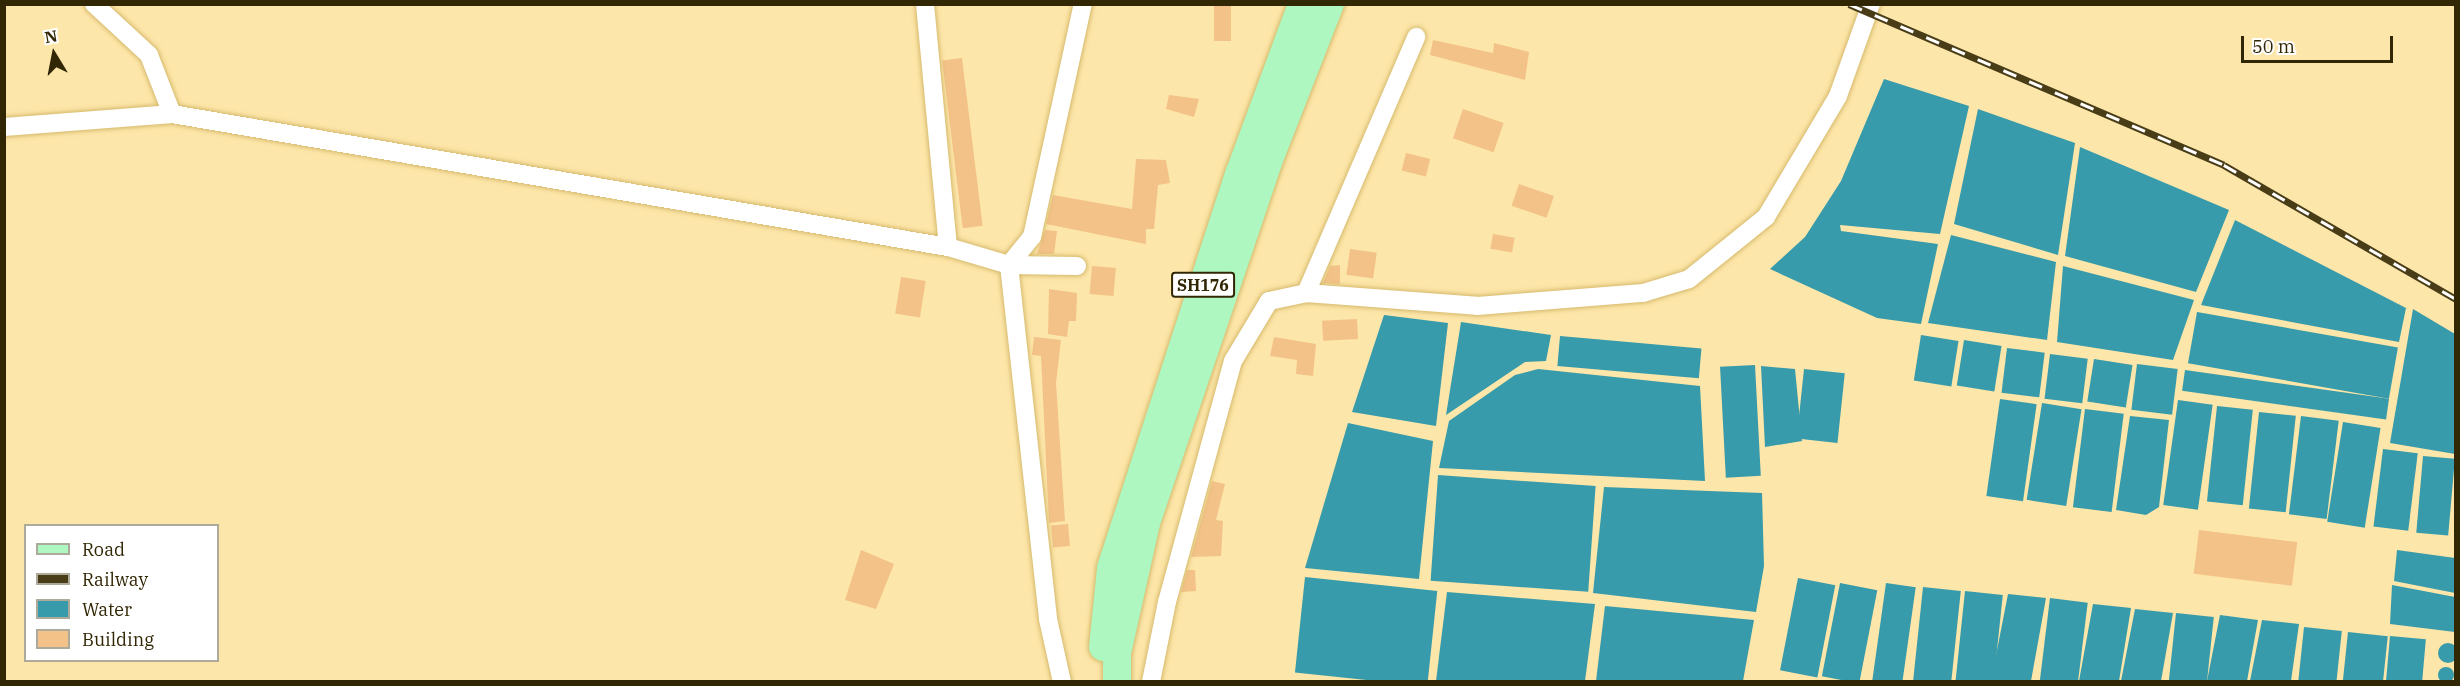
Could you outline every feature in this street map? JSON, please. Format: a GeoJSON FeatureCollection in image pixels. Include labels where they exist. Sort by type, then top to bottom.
{"type":"FeatureCollection","features":[{"type":"Feature","properties":{"kind":"main road","name":"SH176"},"geometry":{"type":"LineString","coordinates":[[1099,681],[1111,568],[1240,172],[1302,4]]}},
{"type":"Feature","properties":{"kind":"main road"},"geometry":{"type":"LineString","coordinates":[[1117,681],[1117,653],[1146,523],[1268,162],[1330,4]]}},
{"type":"Feature","properties":{"kind":"street"},"geometry":{"type":"LineString","coordinates":[[94,4],[149,55],[172,114]]}},
{"type":"Feature","properties":{"kind":"street"},"geometry":{"type":"LineString","coordinates":[[925,4],[948,247]]}},
{"type":"Feature","properties":{"kind":"street"},"geometry":{"type":"LineString","coordinates":[[1062,681],[1048,619],[1009,265],[1032,237],[1083,4]]}},
{"type":"Feature","properties":{"kind":"street"},"geometry":{"type":"LineString","coordinates":[[1151,681],[1167,602],[1233,361],[1269,301],[1306,293],[1477,306],[1643,293],[1689,279],[1766,217],[1838,96],[1871,4]]}},
{"type":"Feature","properties":{"kind":"street"},"geometry":{"type":"LineString","coordinates":[[1306,293],[1416,37]]}},
{"type":"Feature","properties":{"kind":"street"},"geometry":{"type":"LineString","coordinates":[[4,127],[172,114],[948,247],[1009,265],[1077,266]]}},
{"type":"Feature","properties":{"kind":"water"},"geometry":{"type":"Polygon","coordinates":[[[1884,79],[1969,106],[1940,234],[1840,225],[1841,231],[1938,244],[1921,324],[1877,318],[1770,269],[1805,237],[1841,181],[1884,79]]]}},
{"type":"Feature","properties":{"kind":"water"},"geometry":{"type":"Polygon","coordinates":[[[1978,109],[2075,143],[2058,255],[1954,224],[1978,109]]]}},
{"type":"Feature","properties":{"kind":"water"},"geometry":{"type":"Polygon","coordinates":[[[2080,147],[2229,210],[2196,292],[2065,256],[2080,147]]]}},
{"type":"Feature","properties":{"kind":"water"},"geometry":{"type":"Polygon","coordinates":[[[2235,220],[2406,308],[2399,342],[2201,305],[2235,220]]]}},
{"type":"Feature","properties":{"kind":"water"},"geometry":{"type":"Polygon","coordinates":[[[1951,235],[2056,262],[2047,340],[1928,323],[1951,235]]]}},
{"type":"Feature","properties":{"kind":"water"},"geometry":{"type":"Polygon","coordinates":[[[2063,266],[2194,300],[2173,360],[2057,342],[2063,266]]]}},
{"type":"Feature","properties":{"kind":"water"},"geometry":{"type":"Polygon","coordinates":[[[2413,309],[2455,334],[2455,454],[2390,443],[2413,309]]]}},
{"type":"Feature","properties":{"kind":"water"},"geometry":{"type":"Polygon","coordinates":[[[2197,312],[2398,347],[2389,399],[2188,363],[2197,312]]]}},
{"type":"Feature","properties":{"kind":"water"},"geometry":{"type":"Polygon","coordinates":[[[1384,315],[1448,323],[1436,426],[1352,412],[1384,315]]]}},
{"type":"Feature","properties":{"kind":"water"},"geometry":{"type":"Polygon","coordinates":[[[1461,322],[1551,335],[1546,361],[1525,362],[1446,415],[1461,322]]]}},
{"type":"Feature","properties":{"kind":"water"},"geometry":{"type":"Polygon","coordinates":[[[1921,335],[1959,341],[1951,386],[1914,380],[1921,335]]]}},
{"type":"Feature","properties":{"kind":"water"},"geometry":{"type":"Polygon","coordinates":[[[1560,336],[1701,348],[1699,378],[1557,366],[1560,336]]]}},
{"type":"Feature","properties":{"kind":"water"},"geometry":{"type":"Polygon","coordinates":[[[1964,340],[2002,346],[1994,391],[1957,385],[1964,340]]]}},
{"type":"Feature","properties":{"kind":"water"},"geometry":{"type":"Polygon","coordinates":[[[2007,348],[2045,353],[2039,397],[2002,393],[2007,348]]]}},
{"type":"Feature","properties":{"kind":"water"},"geometry":{"type":"Polygon","coordinates":[[[2050,354],[2088,359],[2082,403],[2045,399],[2050,354]]]}},
{"type":"Feature","properties":{"kind":"water"},"geometry":{"type":"Polygon","coordinates":[[[2094,359],[2133,365],[2126,408],[2087,401],[2094,359]]]}},
{"type":"Feature","properties":{"kind":"water"},"geometry":{"type":"Polygon","coordinates":[[[2137,364],[2178,369],[2172,415],[2131,410],[2137,364]]]}},
{"type":"Feature","properties":{"kind":"water"},"geometry":{"type":"Polygon","coordinates":[[[1755,365],[1761,476],[1726,478],[1720,367],[1755,365]]]}},
{"type":"Feature","properties":{"kind":"water"},"geometry":{"type":"Polygon","coordinates":[[[1761,366],[1795,369],[1802,441],[1765,447],[1761,366]]]}},
{"type":"Feature","properties":{"kind":"water"},"geometry":{"type":"Polygon","coordinates":[[[1538,369],[1700,386],[1705,481],[1439,468],[1449,421],[1515,375],[1538,369]]]}},
{"type":"Feature","properties":{"kind":"water"},"geometry":{"type":"Polygon","coordinates":[[[1804,369],[1845,373],[1837,443],[1797,439],[1804,369]]]}},
{"type":"Feature","properties":{"kind":"water"},"geometry":{"type":"Polygon","coordinates":[[[2185,370],[2389,399],[2386,419],[2182,391],[2185,370]]]}},
{"type":"Feature","properties":{"kind":"water"},"geometry":{"type":"Polygon","coordinates":[[[2000,399],[2037,404],[2023,501],[1986,496],[2000,399]]]}},
{"type":"Feature","properties":{"kind":"water"},"geometry":{"type":"Polygon","coordinates":[[[2178,400],[2213,405],[2198,510],[2163,505],[2178,400]]]}},
{"type":"Feature","properties":{"kind":"water"},"geometry":{"type":"Polygon","coordinates":[[[2042,403],[2082,409],[2066,506],[2027,500],[2042,403]]]}},
{"type":"Feature","properties":{"kind":"water"},"geometry":{"type":"Polygon","coordinates":[[[2217,406],[2253,410],[2243,505],[2207,501],[2217,406]]]}},
{"type":"Feature","properties":{"kind":"water"},"geometry":{"type":"Polygon","coordinates":[[[2085,409],[2124,414],[2112,512],[2073,507],[2085,409]]]}},
{"type":"Feature","properties":{"kind":"water"},"geometry":{"type":"Polygon","coordinates":[[[2259,412],[2296,416],[2286,512],[2249,508],[2259,412]]]}},
{"type":"Feature","properties":{"kind":"water"},"geometry":{"type":"Polygon","coordinates":[[[2130,416],[2169,420],[2159,507],[2146,515],[2116,510],[2130,416]]]}},
{"type":"Feature","properties":{"kind":"water"},"geometry":{"type":"Polygon","coordinates":[[[2301,416],[2339,421],[2327,519],[2289,514],[2301,416]]]}},
{"type":"Feature","properties":{"kind":"water"},"geometry":{"type":"Polygon","coordinates":[[[2343,422],[2381,428],[2365,528],[2327,522],[2343,422]]]}},
{"type":"Feature","properties":{"kind":"water"},"geometry":{"type":"Polygon","coordinates":[[[1348,423],[1433,441],[1419,579],[1305,568],[1348,423]]]}},
{"type":"Feature","properties":{"kind":"water"},"geometry":{"type":"Polygon","coordinates":[[[2383,449],[2418,453],[2408,531],[2373,526],[2383,449]]]}},
{"type":"Feature","properties":{"kind":"water"},"geometry":{"type":"Polygon","coordinates":[[[2423,456],[2455,459],[2448,535],[2416,533],[2423,456]]]}},
{"type":"Feature","properties":{"kind":"water"},"geometry":{"type":"Polygon","coordinates":[[[1438,475],[1596,486],[1588,592],[1431,581],[1438,475]]]}},
{"type":"Feature","properties":{"kind":"water"},"geometry":{"type":"Polygon","coordinates":[[[1604,487],[1762,493],[1764,566],[1756,612],[1593,593],[1604,487]]]}},
{"type":"Feature","properties":{"kind":"water"},"geometry":{"type":"Polygon","coordinates":[[[2397,550],[2455,558],[2455,593],[2394,581],[2397,550]]]}},
{"type":"Feature","properties":{"kind":"water"},"geometry":{"type":"Polygon","coordinates":[[[1305,577],[1437,591],[1428,682],[1386,682],[1295,672],[1305,577]]]}},
{"type":"Feature","properties":{"kind":"water"},"geometry":{"type":"Polygon","coordinates":[[[1798,578],[1835,585],[1817,678],[1780,670],[1798,578]]]}},
{"type":"Feature","properties":{"kind":"water"},"geometry":{"type":"Polygon","coordinates":[[[1840,583],[1877,590],[1859,682],[1822,676],[1840,583]]]}},
{"type":"Feature","properties":{"kind":"water"},"geometry":{"type":"Polygon","coordinates":[[[1886,583],[1916,587],[1902,682],[1872,681],[1886,583]]]}},
{"type":"Feature","properties":{"kind":"water"},"geometry":{"type":"Polygon","coordinates":[[[2392,585],[2455,597],[2455,632],[2390,624],[2392,585]]]}},
{"type":"Feature","properties":{"kind":"water"},"geometry":{"type":"Polygon","coordinates":[[[1923,587],[1961,591],[1951,682],[1913,682],[1923,587]]]}},
{"type":"Feature","properties":{"kind":"water"},"geometry":{"type":"Polygon","coordinates":[[[1965,591],[2003,595],[1994,682],[1955,682],[1965,591]]]}},
{"type":"Feature","properties":{"kind":"water"},"geometry":{"type":"Polygon","coordinates":[[[1447,592],[1595,604],[1585,681],[1436,681],[1447,592]]]}},
{"type":"Feature","properties":{"kind":"water"},"geometry":{"type":"Polygon","coordinates":[[[2008,594],[2046,598],[2031,681],[1991,681],[2008,594]]]}},
{"type":"Feature","properties":{"kind":"water"},"geometry":{"type":"Polygon","coordinates":[[[2050,598],[2088,603],[2078,682],[2040,682],[2050,598]]]}},
{"type":"Feature","properties":{"kind":"water"},"geometry":{"type":"Polygon","coordinates":[[[2093,604],[2131,608],[2119,681],[2079,681],[2093,604]]]}},
{"type":"Feature","properties":{"kind":"water"},"geometry":{"type":"Polygon","coordinates":[[[1605,606],[1754,620],[1743,681],[1596,681],[1605,606]]]}},
{"type":"Feature","properties":{"kind":"water"},"geometry":{"type":"Polygon","coordinates":[[[2135,609],[2173,613],[2161,681],[2121,681],[2135,609]]]}},
{"type":"Feature","properties":{"kind":"water"},"geometry":{"type":"Polygon","coordinates":[[[2176,613],[2214,617],[2207,682],[2169,682],[2176,613]]]}},
{"type":"Feature","properties":{"kind":"water"},"geometry":{"type":"Polygon","coordinates":[[[2220,615],[2258,620],[2247,681],[2207,681],[2220,615]]]}},
{"type":"Feature","properties":{"kind":"water"},"geometry":{"type":"Polygon","coordinates":[[[2262,620],[2299,624],[2291,681],[2250,681],[2262,620]]]}},
{"type":"Feature","properties":{"kind":"water"},"geometry":{"type":"Polygon","coordinates":[[[2304,627],[2342,631],[2336,682],[2298,681],[2304,627]]]}},
{"type":"Feature","properties":{"kind":"water"},"geometry":{"type":"Polygon","coordinates":[[[2348,632],[2388,636],[2383,682],[2343,681],[2348,632]]]}},
{"type":"Feature","properties":{"kind":"water"},"geometry":{"type":"Polygon","coordinates":[[[2390,636],[2426,639],[2422,682],[2386,681],[2390,636]]]}},
{"type":"Feature","properties":{"kind":"water"},"geometry":{"type":"Polygon","coordinates":[[[2448,643],[2455,646],[2458,653],[2455,660],[2448,663],[2441,660],[2438,653],[2441,646],[2448,643]]]}},
{"type":"Feature","properties":{"kind":"water"},"geometry":{"type":"Polygon","coordinates":[[[2443,667],[2449,667],[2454,675],[2452,681],[2443,683],[2438,678],[2438,672],[2443,667]]]}},
{"type":"Feature","properties":{"kind":"building"},"geometry":{"type":"Polygon","coordinates":[[[1214,4],[1231,4],[1231,41],[1214,41],[1214,4]]]}},
{"type":"Feature","properties":{"kind":"building"},"geometry":{"type":"Polygon","coordinates":[[[1433,40],[1493,53],[1494,43],[1529,52],[1525,80],[1430,55],[1433,40]]]}},
{"type":"Feature","properties":{"kind":"building"},"geometry":{"type":"Polygon","coordinates":[[[962,58],[983,226],[963,228],[942,60],[962,58]]]}},
{"type":"Feature","properties":{"kind":"building"},"geometry":{"type":"Polygon","coordinates":[[[1169,95],[1199,99],[1194,117],[1166,109],[1169,95]]]}},
{"type":"Feature","properties":{"kind":"building"},"geometry":{"type":"Polygon","coordinates":[[[1463,109],[1504,123],[1494,152],[1453,138],[1463,109]]]}},
{"type":"Feature","properties":{"kind":"building"},"geometry":{"type":"Polygon","coordinates":[[[1406,153],[1430,159],[1426,177],[1402,170],[1406,153]]]}},
{"type":"Feature","properties":{"kind":"building"},"geometry":{"type":"Polygon","coordinates":[[[1136,159],[1166,160],[1170,183],[1158,185],[1154,229],[1146,229],[1146,244],[1046,224],[1053,195],[1132,209],[1136,159]]]}},
{"type":"Feature","properties":{"kind":"building"},"geometry":{"type":"Polygon","coordinates":[[[1519,184],[1554,196],[1546,218],[1512,206],[1519,184]]]}},
{"type":"Feature","properties":{"kind":"building"},"geometry":{"type":"Polygon","coordinates":[[[1045,230],[1057,231],[1054,254],[1037,254],[1045,230]]]}},
{"type":"Feature","properties":{"kind":"building"},"geometry":{"type":"Polygon","coordinates":[[[1493,234],[1515,238],[1512,253],[1490,249],[1493,234]]]}},
{"type":"Feature","properties":{"kind":"building"},"geometry":{"type":"Polygon","coordinates":[[[1350,249],[1377,253],[1373,279],[1346,275],[1350,249]]]}},
{"type":"Feature","properties":{"kind":"building"},"geometry":{"type":"Polygon","coordinates":[[[1340,265],[1340,284],[1323,283],[1330,266],[1340,265]]]}},
{"type":"Feature","properties":{"kind":"building"},"geometry":{"type":"Polygon","coordinates":[[[1092,266],[1116,268],[1113,296],[1090,294],[1092,266]]]}},
{"type":"Feature","properties":{"kind":"building"},"geometry":{"type":"Polygon","coordinates":[[[901,277],[926,281],[920,317],[895,314],[901,277]]]}},
{"type":"Feature","properties":{"kind":"building"},"geometry":{"type":"Polygon","coordinates":[[[1049,289],[1077,293],[1076,321],[1069,321],[1067,337],[1048,334],[1049,289]]]}},
{"type":"Feature","properties":{"kind":"building"},"geometry":{"type":"Polygon","coordinates":[[[1357,319],[1358,339],[1323,341],[1322,321],[1357,319]]]}},
{"type":"Feature","properties":{"kind":"building"},"geometry":{"type":"Polygon","coordinates":[[[1034,337],[1061,340],[1056,383],[1065,521],[1049,523],[1041,356],[1032,355],[1034,337]]]}},
{"type":"Feature","properties":{"kind":"building"},"geometry":{"type":"Polygon","coordinates":[[[1274,337],[1316,344],[1313,376],[1296,374],[1297,360],[1270,356],[1274,337]]]}},
{"type":"Feature","properties":{"kind":"building"},"geometry":{"type":"Polygon","coordinates":[[[1212,481],[1225,484],[1216,520],[1223,521],[1221,556],[1191,557],[1212,481]]]}},
{"type":"Feature","properties":{"kind":"building"},"geometry":{"type":"Polygon","coordinates":[[[1068,524],[1070,546],[1053,547],[1051,525],[1068,524]]]}},
{"type":"Feature","properties":{"kind":"building"},"geometry":{"type":"Polygon","coordinates":[[[2199,530],[2297,542],[2292,586],[2194,574],[2199,530]]]}},
{"type":"Feature","properties":{"kind":"building"},"geometry":{"type":"Polygon","coordinates":[[[861,550],[894,564],[876,609],[845,600],[861,550]]]}},
{"type":"Feature","properties":{"kind":"building"},"geometry":{"type":"Polygon","coordinates":[[[1187,570],[1195,570],[1196,591],[1181,592],[1187,570]]]}},
{"type":"Feature","properties":{"kind":"railway"},"geometry":{"type":"LineString","coordinates":[[1849,4],[2224,165],[2456,299]]}}]}
